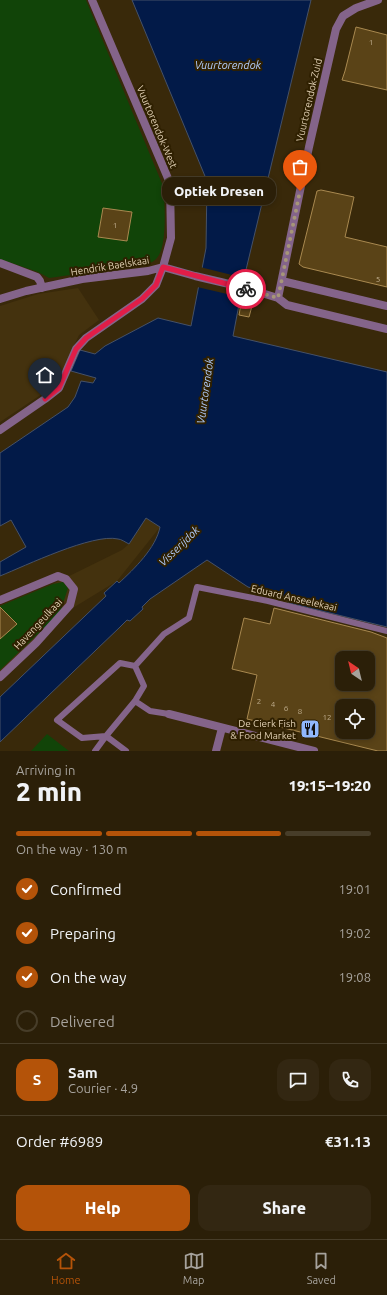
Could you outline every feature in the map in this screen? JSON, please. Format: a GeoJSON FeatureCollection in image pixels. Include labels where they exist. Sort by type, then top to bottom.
{"type":"FeatureCollection","features":[{"type":"Feature","properties":{"kind":"street","name":"Vuurtorendok-West"},"geometry":{"type":"LineString","coordinates":[[0,430],[59,388],[76,349],[86,338],[142,299],[156,285],[171,238],[170,183],[92,0]]}},
{"type":"Feature","properties":{"kind":"street","name":"Vuurtorendok-Zuid"},"geometry":{"type":"LineString","coordinates":[[278,298],[336,29],[343,16],[356,8],[378,0]]}},
{"type":"Feature","properties":{"kind":"street"},"geometry":{"type":"LineString","coordinates":[[0,263],[37,277],[42,288]]}},
{"type":"Feature","properties":{"kind":"street","name":"Hendrik Baelskaai"},"geometry":{"type":"LineString","coordinates":[[0,298],[26,291],[82,280],[148,271],[163,267],[242,287],[278,298],[287,305],[387,329]]}},
{"type":"Feature","properties":{"kind":"street"},"geometry":{"type":"LineString","coordinates":[[282,281],[387,306]]}},
{"type":"Feature","properties":{"kind":"street","name":"Havengeulkaai"},"geometry":{"type":"LineString","coordinates":[[0,600],[58,576],[66,579],[74,589],[70,605],[36,643],[0,677]]}},
{"type":"Feature","properties":{"kind":"street"},"geometry":{"type":"LineString","coordinates":[[169,714],[314,751]]}},
{"type":"Feature","properties":{"kind":"street"},"geometry":{"type":"LineString","coordinates":[[216,751],[222,728]]}},
{"type":"Feature","properties":{"kind":"lane","name":"Eduard Anseelekaai"},"geometry":{"type":"LineString","coordinates":[[134,666],[164,634],[189,618],[196,587],[268,601],[387,631]]}},
{"type":"Feature","properties":{"kind":"lane"},"geometry":{"type":"LineString","coordinates":[[95,751],[106,736],[135,701],[144,686],[134,666],[120,663],[57,720],[82,738],[106,736],[125,751]]}},
{"type":"Feature","properties":{"kind":"lane"},"geometry":{"type":"LineString","coordinates":[[135,701],[150,711],[169,714]]}},
{"type":"Feature","properties":{"kind":"shaded area"},"geometry":{"type":"Polygon","coordinates":[[[78,288],[99,320],[79,335],[63,369],[54,382],[42,394],[0,422],[0,306],[38,294],[78,288]]]}},
{"type":"Feature","properties":{"kind":"shaded area"},"geometry":{"type":"Polygon","coordinates":[[[146,518],[160,527],[117,581],[58,617],[0,673],[0,606],[53,584],[122,550],[129,544],[146,518]]]}},
{"type":"Feature","properties":{"kind":"green space"},"geometry":{"type":"Polygon","coordinates":[[[0,0],[86,0],[163,186],[165,211],[162,249],[156,259],[152,262],[143,265],[49,278],[38,272],[0,259],[0,0]]]}},
{"type":"Feature","properties":{"kind":"green space"},"geometry":{"type":"Polygon","coordinates":[[[63,582],[68,588],[60,613],[0,670],[0,606],[53,584],[63,582]]]}},
{"type":"Feature","properties":{"kind":"green space"},"geometry":{"type":"Polygon","coordinates":[[[47,734],[69,751],[31,751],[47,734]]]}},
{"type":"Feature","properties":{"kind":"water"},"geometry":{"type":"Polygon","coordinates":[[[132,0],[311,0],[244,278],[233,336],[387,372],[387,627],[289,603],[286,597],[248,587],[207,560],[150,599],[142,607],[143,609],[130,621],[127,620],[0,742],[0,697],[106,596],[104,593],[117,581],[119,583],[138,565],[154,543],[160,527],[146,518],[129,544],[122,540],[107,538],[76,545],[0,576],[0,562],[26,547],[11,520],[0,526],[0,453],[68,407],[75,397],[81,381],[93,383],[96,378],[71,371],[80,350],[95,354],[105,346],[158,318],[191,326],[206,248],[207,181],[132,0]]]}},
{"type":"Feature","properties":{"kind":"pier"},"geometry":{"type":"Polygon","coordinates":[[[200,267],[244,278],[240,297],[197,287],[200,267]]]}},
{"type":"Feature","properties":{"kind":"building"},"geometry":{"type":"Polygon","coordinates":[[[356,27],[387,35],[387,90],[342,80],[356,27]]]}},
{"type":"Feature","properties":{"kind":"building"},"geometry":{"type":"Polygon","coordinates":[[[321,190],[354,197],[345,237],[387,247],[387,287],[303,267],[299,264],[317,191],[321,190]]]}},
{"type":"Feature","properties":{"kind":"building"},"geometry":{"type":"Polygon","coordinates":[[[103,208],[132,212],[127,241],[98,237],[103,208]]]}},
{"type":"Feature","properties":{"kind":"building"},"geometry":{"type":"Polygon","coordinates":[[[241,304],[252,306],[249,317],[239,315],[241,304]]]}},
{"type":"Feature","properties":{"kind":"building"},"geometry":{"type":"Polygon","coordinates":[[[0,607],[17,624],[0,639],[0,607]]]}},
{"type":"Feature","properties":{"kind":"building"},"geometry":{"type":"Polygon","coordinates":[[[274,608],[371,632],[387,638],[387,751],[378,751],[247,719],[257,675],[232,669],[244,618],[270,624],[274,608]]]}},
{"type":"Feature","properties":{"kind":"way so far"},"geometry":{"type":"LineString","coordinates":[[246,289],[278,298],[300,191]]}},
{"type":"Feature","properties":{"kind":"place","name":"Optiek Dresen"},"geometry":{"type":"Point","coordinates":[300,191]}},
{"type":"Feature","properties":{"kind":"place","name":"De Cierk Fish & Food Market"},"geometry":{"type":"Point","coordinates":[310,729]}},
{"type":"Feature","properties":{"kind":"route"},"geometry":{"type":"LineString","coordinates":[[45,399],[59,388],[76,349],[86,338],[142,299],[156,285],[163,267],[246,289]]}},
{"type":"Feature","properties":{"kind":"water label","name":"Vuurtorendok"},"geometry":{"type":"Point","coordinates":[228,65]}},
{"type":"Feature","properties":{"kind":"water label","name":"Vuurtorendok"},"geometry":{"type":"Point","coordinates":[205,391]}},
{"type":"Feature","properties":{"kind":"water label","name":"Visserijdok"},"geometry":{"type":"Point","coordinates":[179,546]}}]}
